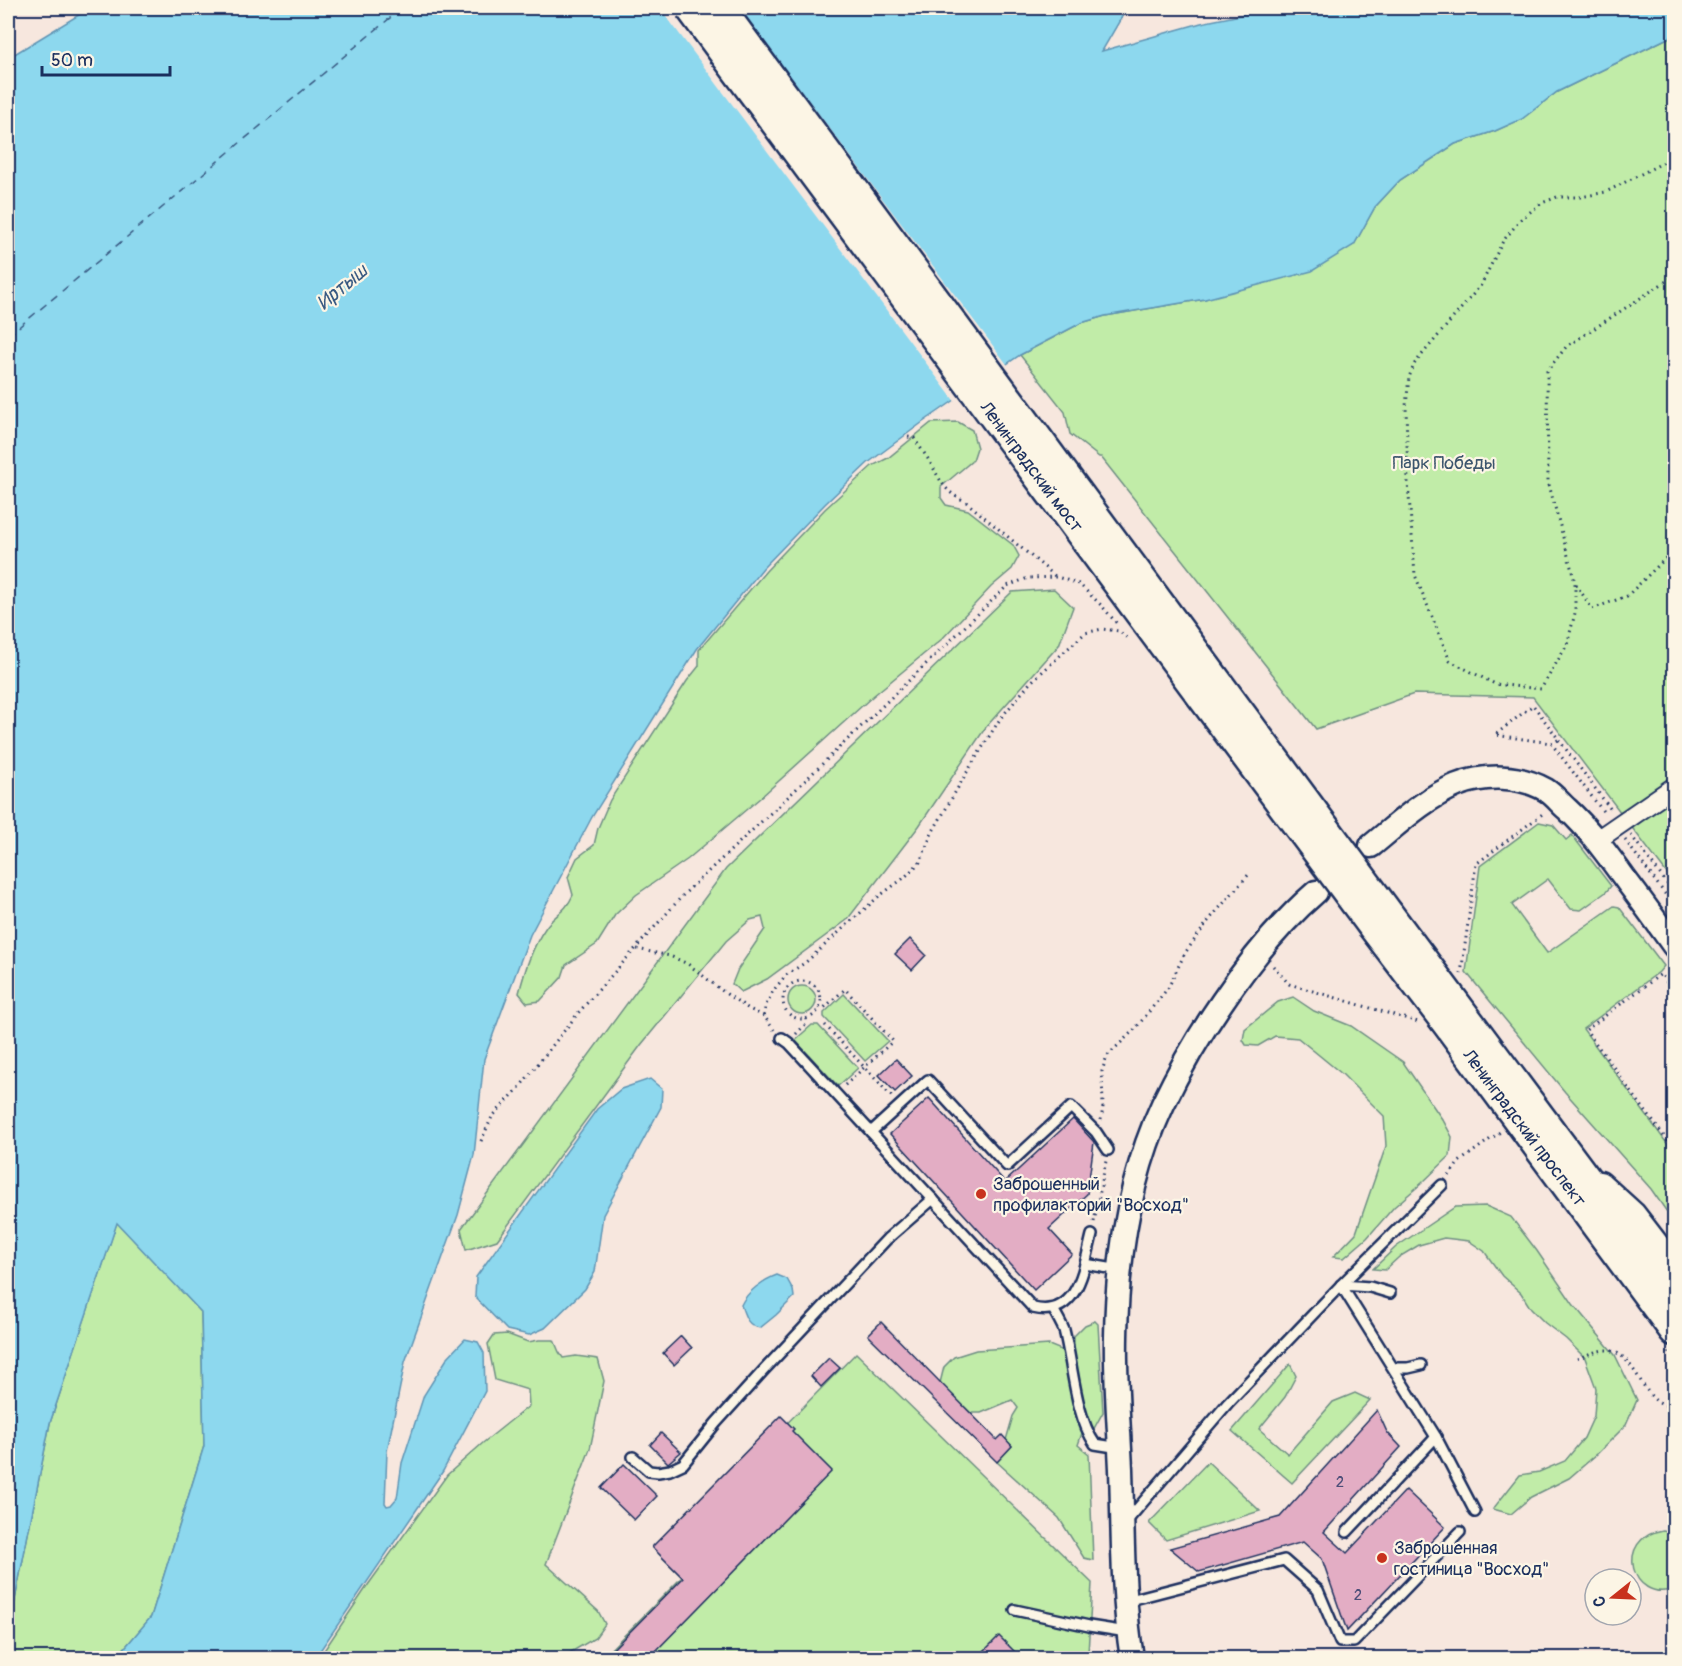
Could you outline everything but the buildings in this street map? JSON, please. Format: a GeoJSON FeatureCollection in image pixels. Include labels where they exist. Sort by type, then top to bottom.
{"type":"FeatureCollection","features":[{"type":"Feature","properties":{"kind":"main road","name":"Ленинградский мост"},"geometry":{"type":"LineString","coordinates":[[690,8],[1381,920]]}},
{"type":"Feature","properties":{"kind":"main road","name":"Ленинградский мост"},"geometry":{"type":"LineString","coordinates":[[720,8],[1381,920]]}},
{"type":"Feature","properties":{"kind":"main road","name":"Ленинградский проспект"},"geometry":{"type":"LineString","coordinates":[[1381,920],[1569,1155],[1674,1296]]}},
{"type":"Feature","properties":{"kind":"main road","name":"Ленинградский проспект"},"geometry":{"type":"LineString","coordinates":[[1381,920],[1468,1053],[1674,1331]]}},
{"type":"Feature","properties":{"kind":"street"},"geometry":{"type":"LineString","coordinates":[[1371,846],[1435,796],[1458,785],[1481,778],[1503,777],[1528,782],[1547,791],[1581,822],[1597,840],[1674,946]]}},
{"type":"Feature","properties":{"kind":"street"},"geometry":{"type":"LineString","coordinates":[[1597,840],[1674,787]]}},
{"type":"Feature","properties":{"kind":"street"},"geometry":{"type":"LineString","coordinates":[[1132,1659],[1126,1601],[1123,1525],[1124,1442],[1116,1338],[1120,1270],[1131,1201],[1144,1154],[1162,1105],[1181,1068],[1244,970],[1277,931],[1316,892]]}},
{"type":"Feature","properties":{"kind":"street"},"geometry":{"type":"LineString","coordinates":[[1569,1155],[1634,1214],[1674,1266]]}},
{"type":"Feature","properties":{"kind":"lane"},"geometry":{"type":"LineString","coordinates":[[785,1040],[1033,1308],[1042,1310],[1060,1307],[1072,1294],[1082,1278],[1092,1235]]}},
{"type":"Feature","properties":{"kind":"lane"},"geometry":{"type":"LineString","coordinates":[[871,1132],[928,1080],[1007,1166],[1071,1107],[1096,1132],[1108,1150]]}},
{"type":"Feature","properties":{"kind":"lane"},"geometry":{"type":"LineString","coordinates":[[1123,1525],[1228,1403],[1341,1285],[1442,1185]]}},
{"type":"Feature","properties":{"kind":"lane"},"geometry":{"type":"LineString","coordinates":[[633,1457],[649,1471],[670,1470],[682,1464],[763,1371],[886,1239],[933,1199]]}},
{"type":"Feature","properties":{"kind":"lane"},"geometry":{"type":"LineString","coordinates":[[1084,1264],[1120,1270]]}},
{"type":"Feature","properties":{"kind":"lane"},"geometry":{"type":"LineString","coordinates":[[1341,1285],[1370,1287],[1390,1293]]}},
{"type":"Feature","properties":{"kind":"lane"},"geometry":{"type":"LineString","coordinates":[[1341,1285],[1436,1437],[1475,1512]]}},
{"type":"Feature","properties":{"kind":"lane"},"geometry":{"type":"LineString","coordinates":[[1053,1309],[1063,1328],[1081,1411],[1089,1436],[1095,1444],[1124,1442]]}},
{"type":"Feature","properties":{"kind":"lane"},"geometry":{"type":"LineString","coordinates":[[1394,1368],[1420,1365]]}},
{"type":"Feature","properties":{"kind":"lane"},"geometry":{"type":"LineString","coordinates":[[1347,1532],[1436,1437]]}},
{"type":"Feature","properties":{"kind":"lane"},"geometry":{"type":"LineString","coordinates":[[1126,1601],[1284,1560],[1318,1590],[1340,1642],[1354,1642],[1460,1533]]}},
{"type":"Feature","properties":{"kind":"lane"},"geometry":{"type":"LineString","coordinates":[[1015,1610],[1128,1632]]}},
{"type":"Feature","properties":{"kind":"path"},"geometry":{"type":"LineString","coordinates":[[1674,157],[1606,192],[1581,197],[1557,197],[1542,203],[1521,219],[1503,242],[1481,285],[1415,363],[1409,377],[1406,406],[1408,483],[1415,575],[1450,661],[1496,684],[1540,690],[1567,645],[1575,613],[1575,582],[1548,481],[1547,371],[1566,347],[1674,276]]}},
{"type":"Feature","properties":{"kind":"path"},"geometry":{"type":"LineString","coordinates":[[908,437],[914,438],[943,486],[953,496],[965,501],[1057,577]]}},
{"type":"Feature","properties":{"kind":"path"},"geometry":{"type":"LineString","coordinates":[[1575,582],[1592,609],[1627,596],[1674,550]]}},
{"type":"Feature","properties":{"kind":"path"},"geometry":{"type":"LineString","coordinates":[[480,1141],[492,1117],[519,1088],[579,1012],[684,894],[1007,586],[1028,578],[1057,577],[1078,584],[1102,606],[1133,642],[1119,632],[1102,629],[1085,633],[1030,683],[1000,719],[964,777],[932,833],[920,862],[806,962],[786,975],[773,991],[765,1007],[764,1016],[769,1025]]}},
{"type":"Feature","properties":{"kind":"path"},"geometry":{"type":"LineString","coordinates":[[1558,740],[1551,742],[1495,735],[1533,705],[1674,893]]}},
{"type":"Feature","properties":{"kind":"path"},"geometry":{"type":"LineString","coordinates":[[1460,982],[1476,864],[1548,810],[1541,805]]}},
{"type":"Feature","properties":{"kind":"path"},"geometry":{"type":"LineString","coordinates":[[1096,1132],[1101,1122],[1102,1071],[1107,1056],[1135,1029],[1168,988],[1185,953],[1209,920],[1249,874]]}},
{"type":"Feature","properties":{"kind":"path"},"geometry":{"type":"LineString","coordinates":[[637,949],[670,956],[688,964],[725,993],[764,1016]]}},
{"type":"Feature","properties":{"kind":"path"},"geometry":{"type":"LineString","coordinates":[[1268,960],[1288,984],[1425,1024]]}},
{"type":"Feature","properties":{"kind":"path"},"geometry":{"type":"LineString","coordinates":[[1674,992],[1661,974],[1586,1030],[1674,1150]]}},
{"type":"Feature","properties":{"kind":"path"},"geometry":{"type":"LineString","coordinates":[[799,980],[812,983],[817,988],[821,1000],[819,1007],[816,1013],[806,1018],[797,1018],[786,1011],[782,999],[788,986],[799,980]]}},
{"type":"Feature","properties":{"kind":"path"},"geometry":{"type":"LineString","coordinates":[[819,1007],[824,1008],[845,989],[893,1041],[836,1094]]}},
{"type":"Feature","properties":{"kind":"path"},"geometry":{"type":"LineString","coordinates":[[785,1040],[806,1024],[806,1018]]}},
{"type":"Feature","properties":{"kind":"path"},"geometry":{"type":"LineString","coordinates":[[825,1025],[900,1106]]}},
{"type":"Feature","properties":{"kind":"path"},"geometry":{"type":"LineString","coordinates":[[1459,1162],[1503,1130]]}},
{"type":"Feature","properties":{"kind":"path"},"geometry":{"type":"LineString","coordinates":[[1092,1235],[1108,1150]]}},
{"type":"Feature","properties":{"kind":"path"},"geometry":{"type":"LineString","coordinates":[[1577,1359],[1606,1350],[1617,1352],[1625,1358],[1659,1403],[1674,1404]]}},
{"type":"Feature","properties":{"kind":"green space","name":"Парк Победы"},"geometry":{"type":"Polygon","coordinates":[[[1674,35],[1674,883],[1533,697],[1414,694],[1316,729],[1101,457],[1070,434],[1065,412],[1020,355],[1081,323],[1105,316],[1205,299],[1354,245],[1375,207],[1400,180],[1455,144],[1495,131],[1521,119],[1557,92],[1674,35]]]}},
{"type":"Feature","properties":{"kind":"green space"},"geometry":{"type":"Polygon","coordinates":[[[958,422],[972,430],[977,448],[973,460],[941,487],[941,498],[946,505],[968,510],[1013,545],[1019,556],[1012,569],[991,587],[942,639],[873,696],[760,798],[688,859],[636,895],[615,915],[597,944],[566,965],[562,977],[540,1001],[527,1003],[519,993],[526,967],[541,935],[549,923],[567,906],[573,895],[568,877],[577,858],[594,845],[598,828],[610,800],[699,666],[699,650],[766,571],[825,509],[872,466],[888,458],[931,423],[958,422]]]}},
{"type":"Feature","properties":{"kind":"green space"},"geometry":{"type":"Polygon","coordinates":[[[1054,589],[1073,607],[1059,645],[986,727],[919,826],[847,920],[767,979],[741,992],[732,984],[738,969],[765,929],[762,917],[750,920],[726,941],[641,1045],[497,1240],[466,1250],[461,1229],[726,869],[1012,592],[1054,589]]]}},
{"type":"Feature","properties":{"kind":"green space"},"geometry":{"type":"Polygon","coordinates":[[[1539,822],[1553,825],[1566,840],[1572,835],[1611,886],[1581,910],[1571,909],[1548,879],[1512,905],[1547,953],[1614,906],[1619,907],[1664,966],[1583,1029],[1674,1153],[1674,1222],[1651,1189],[1565,1092],[1466,972],[1480,866],[1539,822]]]}},
{"type":"Feature","properties":{"kind":"green space"},"geometry":{"type":"Polygon","coordinates":[[[802,986],[812,990],[816,1000],[812,1010],[802,1014],[792,1010],[788,1000],[792,990],[802,986]]]}},
{"type":"Feature","properties":{"kind":"green space"},"geometry":{"type":"Polygon","coordinates":[[[844,994],[888,1041],[865,1061],[824,1017],[824,1013],[844,994]]]}},
{"type":"Feature","properties":{"kind":"green space"},"geometry":{"type":"Polygon","coordinates":[[[1293,997],[1314,1011],[1351,1026],[1403,1062],[1452,1137],[1450,1156],[1394,1207],[1367,1238],[1344,1258],[1333,1257],[1356,1233],[1386,1146],[1384,1116],[1342,1074],[1298,1038],[1275,1036],[1258,1046],[1246,1045],[1243,1040],[1245,1029],[1278,1002],[1293,997]]]}},
{"type":"Feature","properties":{"kind":"green space"},"geometry":{"type":"Polygon","coordinates":[[[812,1025],[818,1025],[858,1068],[838,1086],[795,1040],[812,1025]]]}},
{"type":"Feature","properties":{"kind":"green space"},"geometry":{"type":"Polygon","coordinates":[[[1486,1206],[1511,1217],[1573,1304],[1615,1355],[1637,1400],[1626,1425],[1597,1454],[1569,1478],[1531,1497],[1511,1514],[1493,1509],[1520,1475],[1539,1472],[1565,1461],[1584,1438],[1594,1416],[1596,1388],[1585,1358],[1531,1309],[1521,1293],[1502,1276],[1484,1251],[1469,1241],[1444,1238],[1419,1245],[1399,1257],[1385,1270],[1373,1269],[1396,1247],[1455,1207],[1486,1206]]]}},
{"type":"Feature","properties":{"kind":"green space"},"geometry":{"type":"Polygon","coordinates":[[[117,1222],[201,1312],[204,1446],[151,1617],[116,1658],[8,1658],[8,1635],[50,1423],[117,1222]]]}},
{"type":"Feature","properties":{"kind":"green space"},"geometry":{"type":"Polygon","coordinates":[[[1095,1321],[1098,1324],[1103,1412],[1091,1434],[1082,1433],[1078,1445],[1089,1454],[1093,1560],[1084,1558],[1059,1518],[997,1462],[1012,1446],[1006,1440],[1013,1416],[1018,1408],[1012,1400],[981,1413],[971,1413],[940,1383],[944,1367],[954,1357],[976,1350],[1049,1345],[1061,1350],[1074,1346],[1074,1336],[1085,1325],[1095,1321]]]}},
{"type":"Feature","properties":{"kind":"green space"},"geometry":{"type":"Polygon","coordinates":[[[507,1334],[528,1342],[554,1340],[563,1358],[576,1356],[598,1359],[604,1381],[590,1449],[546,1564],[598,1611],[605,1624],[595,1638],[561,1658],[319,1658],[447,1475],[529,1406],[528,1390],[495,1380],[488,1344],[494,1335],[507,1334]]]}},
{"type":"Feature","properties":{"kind":"green space"},"geometry":{"type":"Polygon","coordinates":[[[856,1353],[1092,1583],[1088,1654],[1083,1658],[602,1658],[682,1577],[659,1554],[856,1353]]]}},
{"type":"Feature","properties":{"kind":"green space"},"geometry":{"type":"Polygon","coordinates":[[[1290,1364],[1296,1376],[1285,1397],[1259,1429],[1288,1454],[1333,1402],[1355,1393],[1370,1400],[1292,1483],[1232,1431],[1290,1364]]]}},
{"type":"Feature","properties":{"kind":"green space"},"geometry":{"type":"Polygon","coordinates":[[[1208,1462],[1260,1511],[1166,1540],[1149,1523],[1208,1462]]]}},
{"type":"Feature","properties":{"kind":"green space"},"geometry":{"type":"Polygon","coordinates":[[[1663,1530],[1674,1533],[1674,1589],[1659,1591],[1647,1587],[1643,1583],[1643,1567],[1634,1567],[1633,1556],[1638,1545],[1647,1535],[1663,1530]]]}},
{"type":"Feature","properties":{"kind":"water","name":"Иртыш"},"geometry":{"type":"Polygon","coordinates":[[[90,8],[1127,8],[1102,51],[1201,23],[1275,8],[1674,8],[1674,35],[1557,92],[1522,119],[1495,131],[1455,144],[1400,180],[1375,207],[1354,245],[1312,271],[1205,299],[1105,316],[1081,323],[1020,355],[868,463],[763,568],[697,649],[592,817],[530,935],[484,1059],[474,1155],[458,1215],[405,1362],[387,1451],[385,1503],[387,1506],[397,1498],[402,1463],[424,1395],[448,1357],[465,1339],[478,1342],[484,1353],[485,1391],[443,1471],[315,1658],[116,1658],[151,1617],[204,1446],[201,1312],[117,1223],[50,1423],[8,1635],[8,58],[90,8]]]}},
{"type":"Feature","properties":{"kind":"water"},"geometry":{"type":"Polygon","coordinates":[[[650,1079],[662,1089],[661,1107],[603,1215],[595,1272],[585,1289],[545,1328],[529,1335],[507,1330],[475,1297],[476,1277],[597,1109],[621,1089],[650,1079]]]}},
{"type":"Feature","properties":{"kind":"water"},"geometry":{"type":"Polygon","coordinates":[[[777,1275],[787,1279],[794,1297],[760,1328],[756,1327],[747,1320],[741,1305],[756,1287],[777,1275]]]}},
{"type":"Feature","properties":{"kind":"pier"},"geometry":{"type":"Polygon","coordinates":[[[660,8],[739,8],[1009,367],[956,403],[660,8]]]}},
{"type":"Feature","properties":{"kind":"ferry route"},"geometry":{"type":"LineString","coordinates":[[8,336],[402,8]]}},
{"type":"Feature","properties":{"kind":"place","name":"Заброшенный профилакторий \"Восход\""},"geometry":{"type":"Point","coordinates":[981,1194]}},
{"type":"Feature","properties":{"kind":"place","name":"Заброшенная гостиница \"Восход\""},"geometry":{"type":"Point","coordinates":[1382,1558]}}]}
